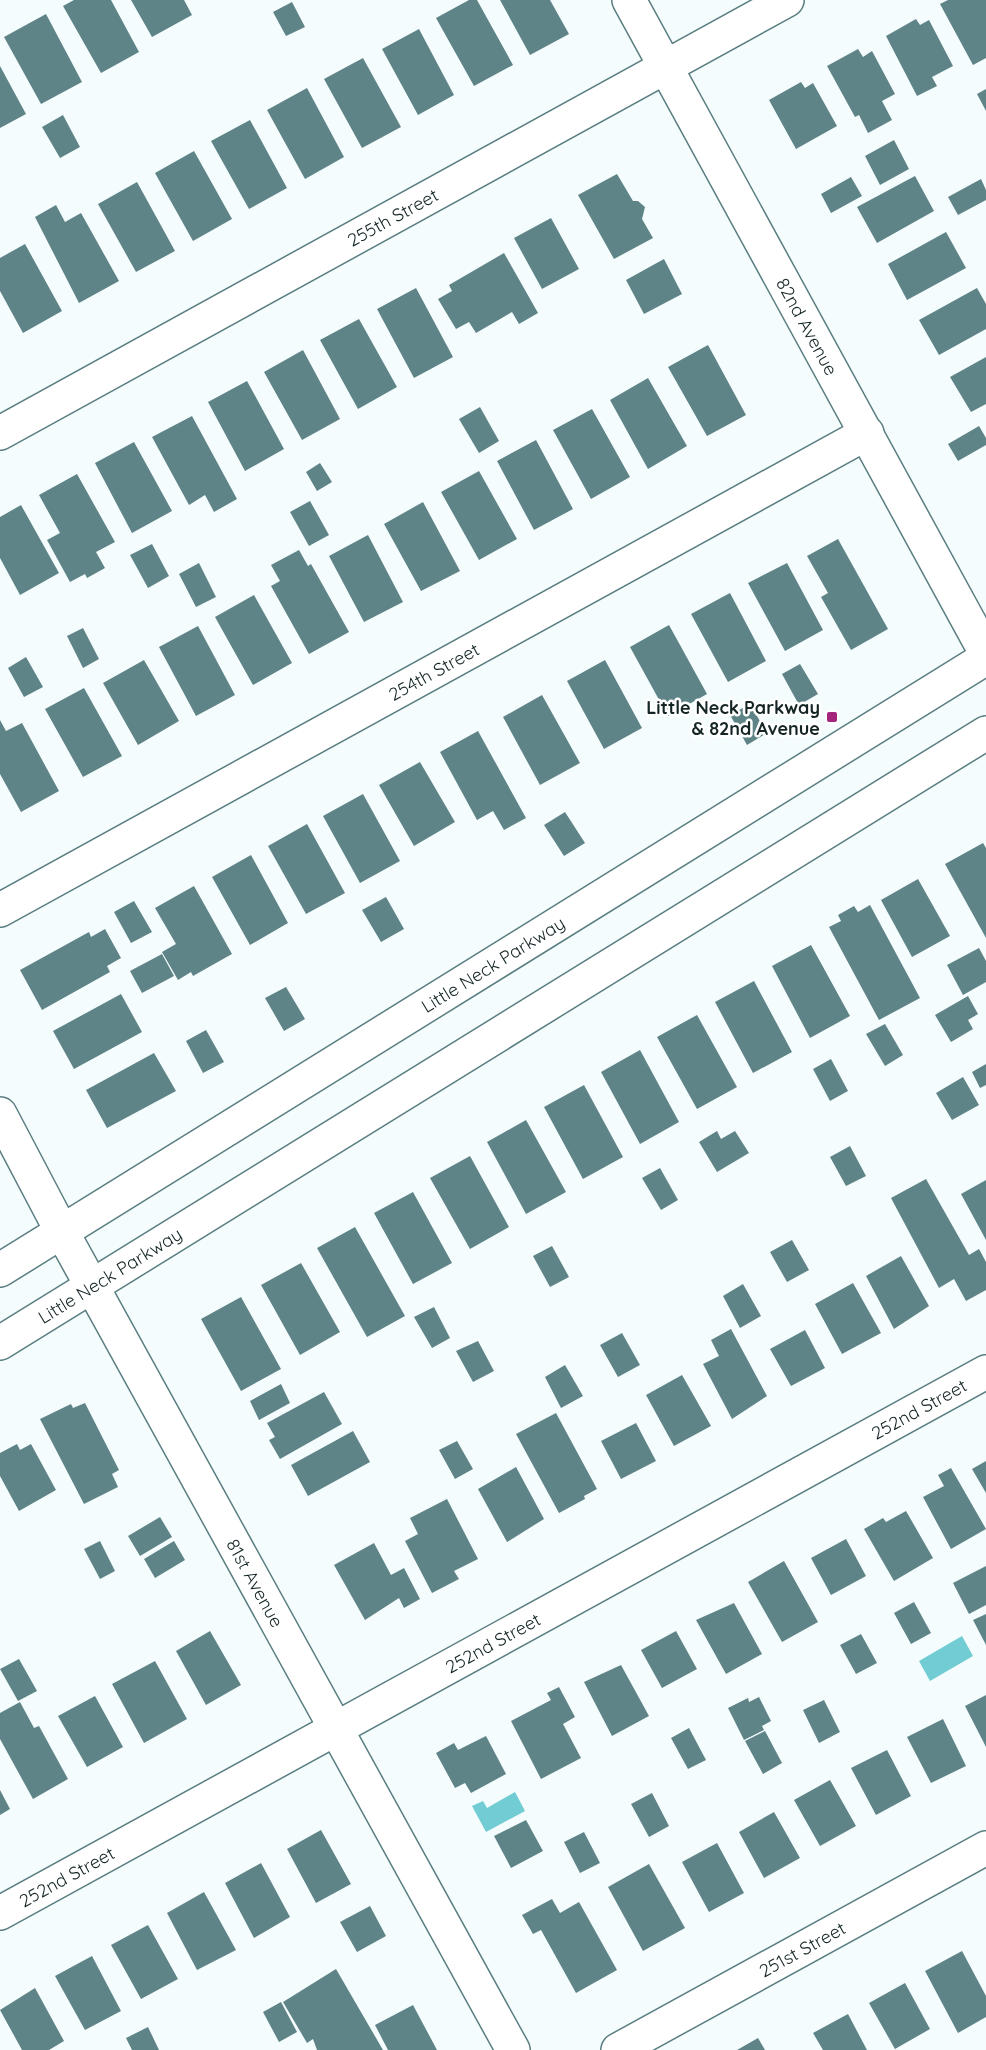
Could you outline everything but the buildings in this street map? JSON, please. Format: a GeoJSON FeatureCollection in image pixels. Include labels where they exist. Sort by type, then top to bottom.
{"type":"FeatureCollection","features":[{"type":"Feature","properties":{"kind":"street","name":"82nd Avenue"},"geometry":{"type":"LineString","coordinates":[[629,0],[986,653]]}},
{"type":"Feature","properties":{"kind":"street","name":"255th Street"},"geometry":{"type":"LineString","coordinates":[[0,433],[787,0]]}},
{"type":"Feature","properties":{"kind":"street","name":"254th Street"},"geometry":{"type":"LineString","coordinates":[[0,910],[867,433]]}},
{"type":"Feature","properties":{"kind":"street","name":"Little Neck Parkway"},"geometry":{"type":"LineString","coordinates":[[0,1270],[986,658]]}},
{"type":"Feature","properties":{"kind":"street","name":"Little Neck Parkway"},"geometry":{"type":"LineString","coordinates":[[0,1343],[986,733]]}},
{"type":"Feature","properties":{"kind":"street","name":"81st Avenue"},"geometry":{"type":"LineString","coordinates":[[0,1114],[62,1232],[513,2050]]}},
{"type":"Feature","properties":{"kind":"street","name":"252nd Street"},"geometry":{"type":"LineString","coordinates":[[0,1913],[986,1372]]}},
{"type":"Feature","properties":{"kind":"street","name":"251st Street"},"geometry":{"type":"LineString","coordinates":[[618,2050],[986,1848]]}},
{"type":"Feature","properties":{"kind":"water"},"geometry":{"type":"Polygon","coordinates":[[[962,1636],[973,1656],[930,1681],[919,1661],[962,1636]]]}},
{"type":"Feature","properties":{"kind":"water"},"geometry":{"type":"Polygon","coordinates":[[[515,1792],[525,1811],[486,1832],[472,1806],[483,1801],[487,1808],[515,1792]]]}},
{"type":"Feature","properties":{"kind":"place","name":"Little Neck Parkway & 82nd Avenue"},"geometry":{"type":"Point","coordinates":[832,717]}}]}
